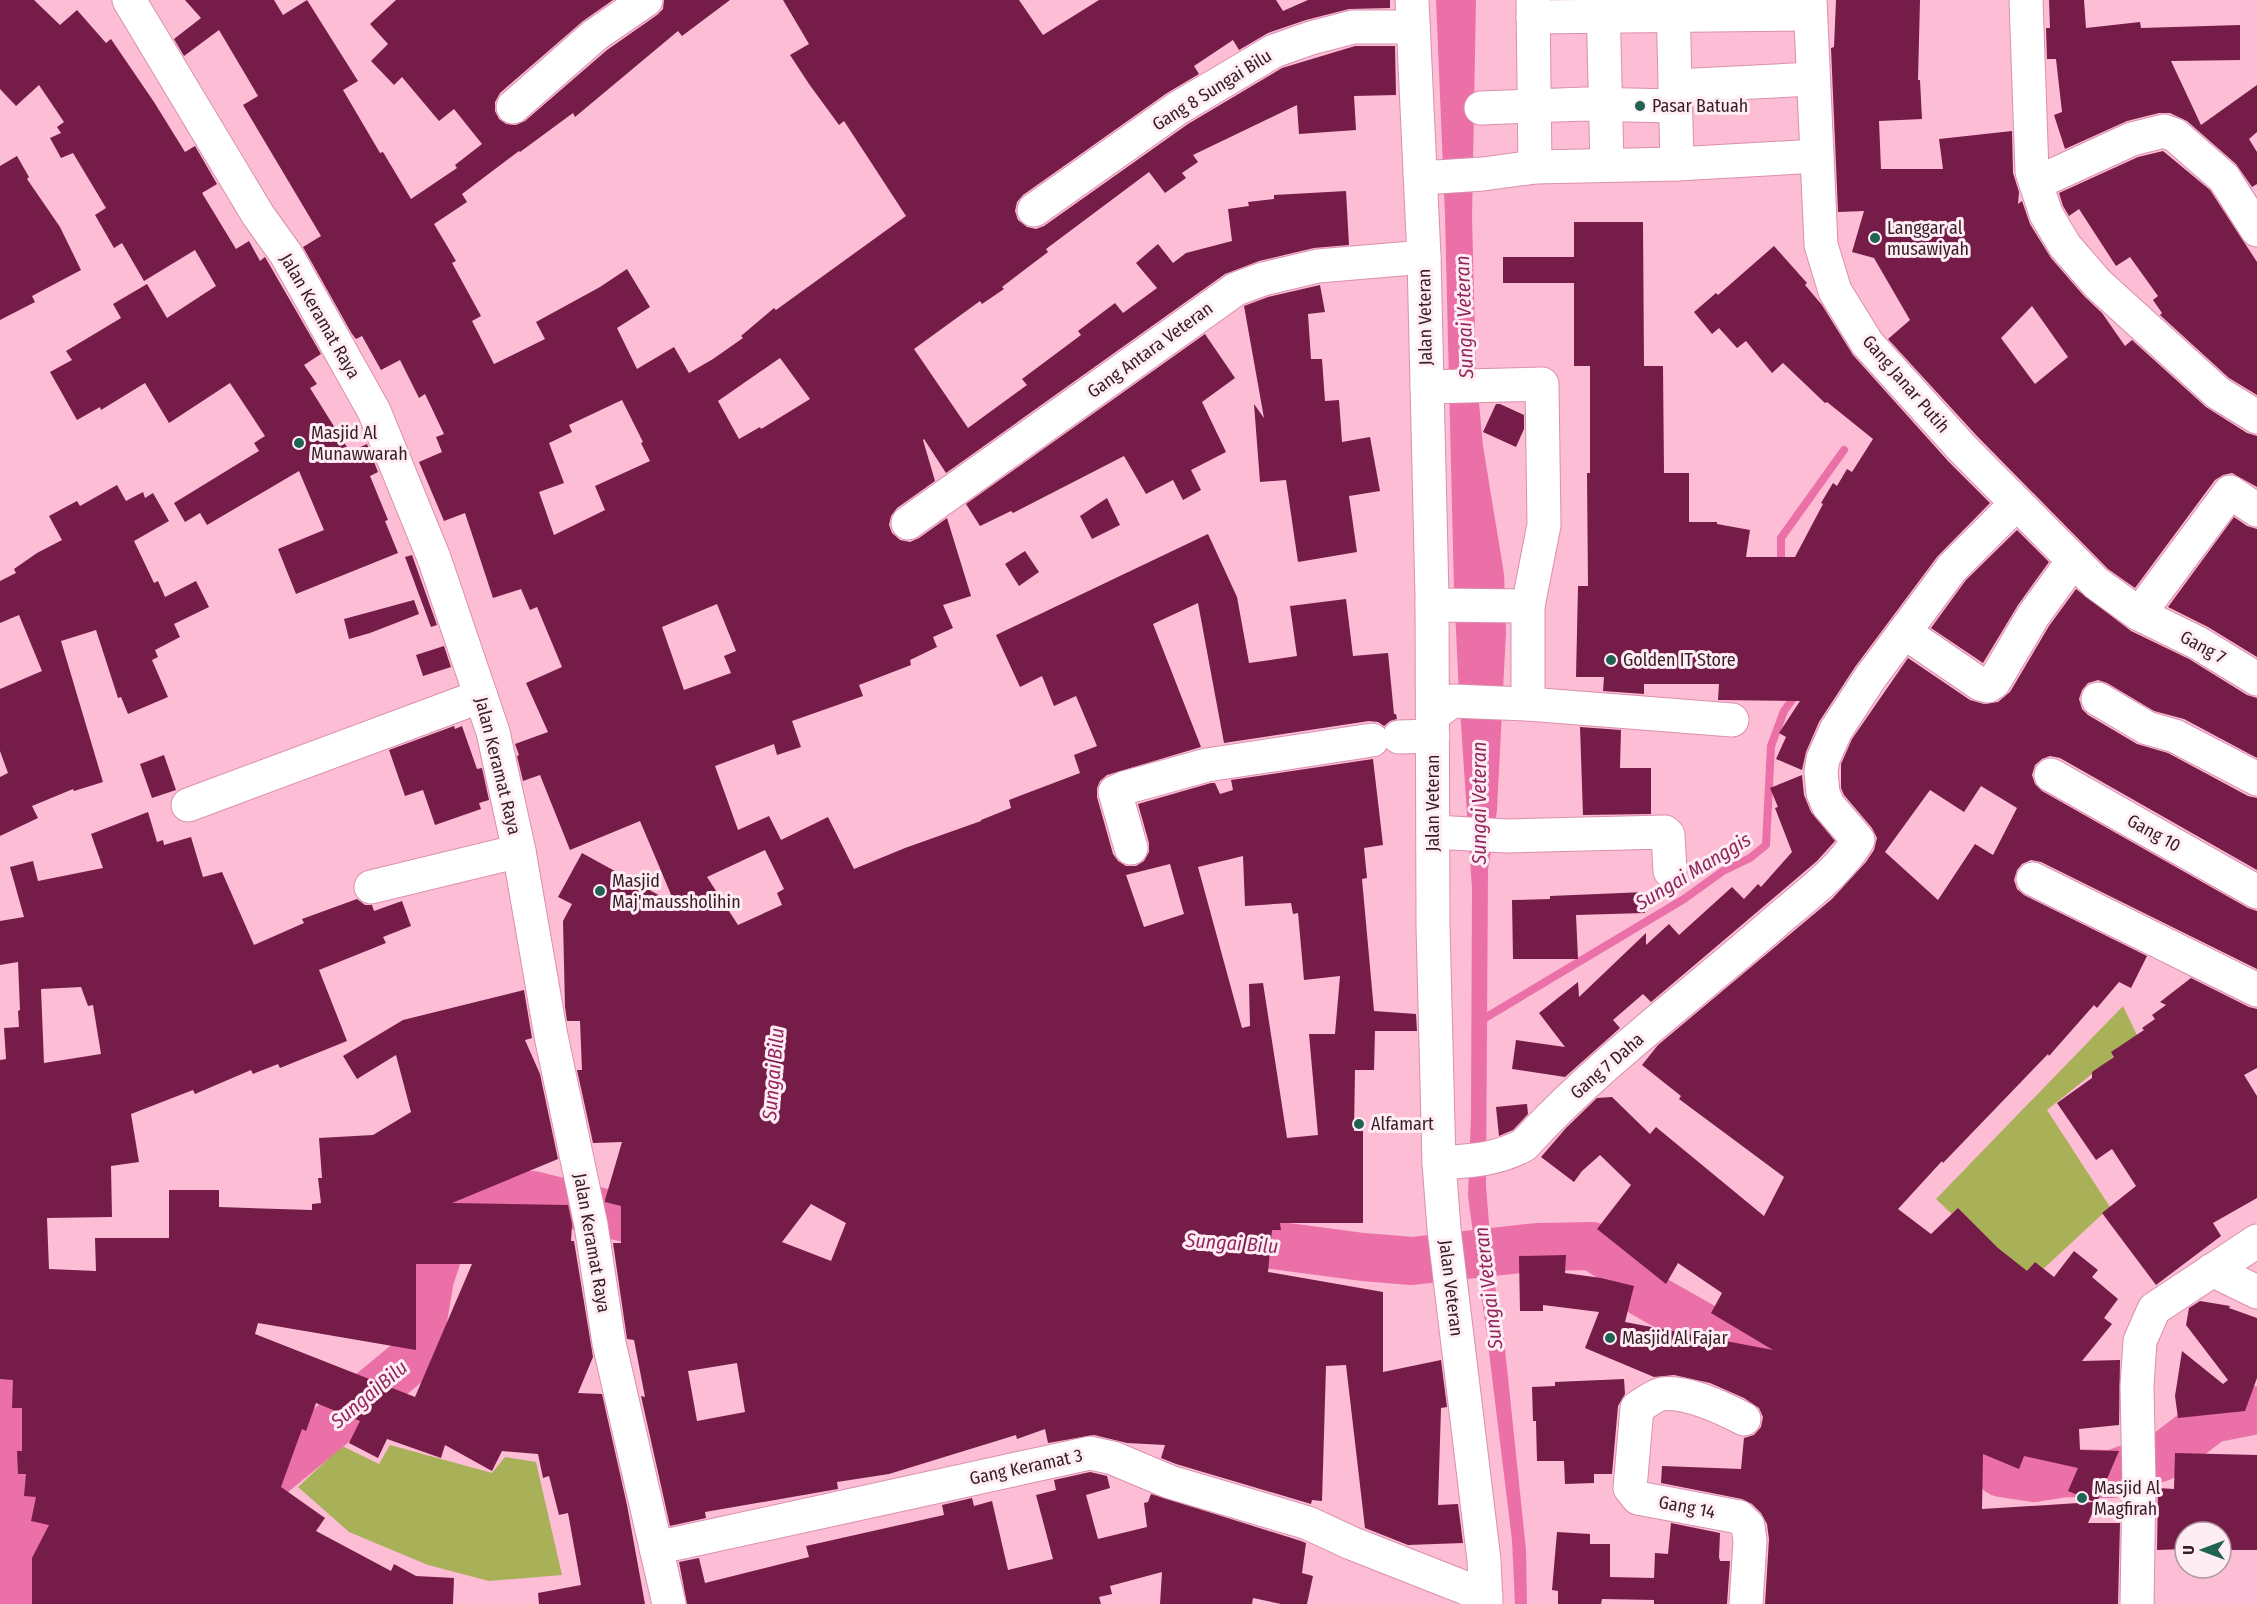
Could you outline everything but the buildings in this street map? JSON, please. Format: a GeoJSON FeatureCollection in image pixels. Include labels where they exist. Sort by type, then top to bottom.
{"type":"FeatureCollection","features":[{"type":"Feature","properties":{"kind":"street","name":"Jalan Keramat Raya"},"geometry":{"type":"LineString","coordinates":[[129,0],[258,215],[286,254],[374,411],[434,558],[481,696],[493,732],[519,851],[551,1036],[591,1225],[609,1343],[669,1604]]}},
{"type":"Feature","properties":{"kind":"street"},"geometry":{"type":"LineString","coordinates":[[513,107],[595,35],[646,0]]}},
{"type":"Feature","properties":{"kind":"street"},"geometry":{"type":"LineString","coordinates":[[2026,0],[2032,172],[2046,214],[2065,246],[2097,284],[2218,393],[2257,417]]}},
{"type":"Feature","properties":{"kind":"street"},"geometry":{"type":"LineString","coordinates":[[1535,167],[1533,9],[1810,7]]}},
{"type":"Feature","properties":{"kind":"street","name":"Gang Janar Putih"},"geometry":{"type":"LineString","coordinates":[[1810,7],[1821,245],[1835,291],[1867,343],[1962,448],[2096,583],[2144,616]]}},
{"type":"Feature","properties":{"kind":"street"},"geometry":{"type":"LineString","coordinates":[[1603,8],[1607,165]]}},
{"type":"Feature","properties":{"kind":"street"},"geometry":{"type":"LineString","coordinates":[[1674,8],[1677,164]]}},
{"type":"Feature","properties":{"kind":"street","name":"Jalan Veteran"},"geometry":{"type":"LineString","coordinates":[[1412,14],[1429,175],[1424,256],[1439,387],[1446,605],[1440,717],[1464,1161],[1443,1229],[1484,1560],[1486,1600]]}},
{"type":"Feature","properties":{"kind":"street","name":"Gang 8 Sungai Bilu"},"geometry":{"type":"LineString","coordinates":[[1034,210],[1178,108],[1274,51],[1311,38],[1412,14]]}},
{"type":"Feature","properties":{"kind":"street"},"geometry":{"type":"LineString","coordinates":[[1481,108],[1606,104],[1813,79]]}},
{"type":"Feature","properties":{"kind":"street"},"geometry":{"type":"LineString","coordinates":[[2036,183],[2132,139],[2164,131],[2175,135],[2224,178],[2257,230]]}},
{"type":"Feature","properties":{"kind":"street"},"geometry":{"type":"LineString","coordinates":[[1429,175],[1483,174],[1535,167],[1677,164],[1817,156]]}},
{"type":"Feature","properties":{"kind":"street","name":"Gang Antara Veteran"},"geometry":{"type":"LineString","coordinates":[[908,523],[1236,289],[1263,279],[1318,266],[1424,256]]}},
{"type":"Feature","properties":{"kind":"street"},"geometry":{"type":"LineString","coordinates":[[1439,387],[1542,384],[1544,525],[1513,606],[1523,704]]}},
{"type":"Feature","properties":{"kind":"street"},"geometry":{"type":"LineString","coordinates":[[2144,616],[2230,492],[2257,510]]}},
{"type":"Feature","properties":{"kind":"street"},"geometry":{"type":"LineString","coordinates":[[2018,505],[2008,512],[1952,568],[1904,632],[1980,684],[1988,686],[1994,682],[2033,616],[2073,561]]}},
{"type":"Feature","properties":{"kind":"street"},"geometry":{"type":"LineString","coordinates":[[1446,605],[1513,606]]}},
{"type":"Feature","properties":{"kind":"street","name":"Gang 7"},"geometry":{"type":"LineString","coordinates":[[2144,616],[2198,643],[2257,679]]}},
{"type":"Feature","properties":{"kind":"street","name":"Gang 7 Daha"},"geometry":{"type":"LineString","coordinates":[[1464,1161],[1511,1152],[1524,1145],[1590,1078],[1838,866],[1857,841],[1857,837],[1839,821],[1825,800],[1822,784],[1823,759],[1836,729],[1904,632]]}},
{"type":"Feature","properties":{"kind":"street"},"geometry":{"type":"LineString","coordinates":[[188,805],[481,696]]}},
{"type":"Feature","properties":{"kind":"street"},"geometry":{"type":"LineString","coordinates":[[2098,699],[2147,728],[2175,736],[2257,779]]}},
{"type":"Feature","properties":{"kind":"street"},"geometry":{"type":"LineString","coordinates":[[1131,848],[1115,792],[1207,765],[1385,738],[1440,717],[1523,704],[1732,720]]}},
{"type":"Feature","properties":{"kind":"street","name":"Gang 10"},"geometry":{"type":"LineString","coordinates":[[2051,775],[2257,892]]}},
{"type":"Feature","properties":{"kind":"street"},"geometry":{"type":"LineString","coordinates":[[1447,833],[1508,836],[1665,832],[1668,835],[1670,871]]}},
{"type":"Feature","properties":{"kind":"street"},"geometry":{"type":"LineString","coordinates":[[371,886],[519,851]]}},
{"type":"Feature","properties":{"kind":"street"},"geometry":{"type":"LineString","coordinates":[[2033,879],[2257,990]]}},
{"type":"Feature","properties":{"kind":"street"},"geometry":{"type":"LineString","coordinates":[[2137,1604],[2139,1482],[2137,1386],[2140,1341],[2154,1308],[2257,1241]]}},
{"type":"Feature","properties":{"kind":"street"},"geometry":{"type":"LineString","coordinates":[[2212,1270],[2257,1292]]}},
{"type":"Feature","properties":{"kind":"street","name":"Gang 14"},"geometry":{"type":"LineString","coordinates":[[1744,1419],[1720,1406],[1690,1398],[1664,1394],[1648,1400],[1637,1408],[1630,1488],[1638,1498],[1739,1517],[1748,1526],[1750,1541],[1746,1604]]}},
{"type":"Feature","properties":{"kind":"street","name":"Gang Keramat 3"},"geometry":{"type":"LineString","coordinates":[[656,1548],[1090,1454],[1113,1458],[1170,1482],[1308,1523],[1486,1600]]}},
{"type":"Feature","properties":{"kind":"green space"},"geometry":{"type":"Polygon","coordinates":[[[2123,1006],[2138,1037],[2047,1110],[2110,1207],[2026,1285],[1936,1199],[2123,1006]]]}},
{"type":"Feature","properties":{"kind":"green space"},"geometry":{"type":"Polygon","coordinates":[[[390,1445],[492,1473],[505,1457],[536,1462],[562,1575],[489,1581],[428,1565],[349,1532],[298,1487],[342,1446],[379,1464],[390,1445]]]}},
{"type":"Feature","properties":{"kind":"water","name":"Sungai Veteran"},"geometry":{"type":"Polygon","coordinates":[[[1436,0],[1476,0],[1472,217],[1476,371],[1483,446],[1504,574],[1506,632],[1497,810],[1488,870],[1486,1186],[1493,1275],[1503,1330],[1526,1550],[1527,1604],[1515,1604],[1512,1540],[1468,1196],[1471,1116],[1472,889],[1454,589],[1445,215],[1436,0]]]}},
{"type":"Feature","properties":{"kind":"water"},"geometry":{"type":"Polygon","coordinates":[[[0,1138],[79,1604],[0,1604],[0,1138]]]}},
{"type":"Feature","properties":{"kind":"waterway","name":"Sungai Manggis"},"geometry":{"type":"LineString","coordinates":[[1781,568],[1781,538],[1844,450]]}},
{"type":"Feature","properties":{"kind":"waterway","name":"Sungai Manggis"},"geometry":{"type":"LineString","coordinates":[[1480,1021],[1684,899],[1723,871],[1750,858],[1766,845],[1771,746],[1784,711],[1797,693]]}},
{"type":"Feature","properties":{"kind":"waterway","name":"Sungai Bilu"},"geometry":{"type":"LineString","coordinates":[[175,1604],[271,1475],[417,1355],[430,1279],[444,1236],[464,1209],[495,1194],[533,1195],[686,1233]]}},
{"type":"Feature","properties":{"kind":"waterway","name":"Sungai Veteran"},"geometry":{"type":"LineString","coordinates":[[1206,1242],[1265,1244],[1412,1261],[1537,1247],[1592,1246],[1617,1262],[1643,1293],[1744,1350],[1789,1370]]}},
{"type":"Feature","properties":{"kind":"waterway"},"geometry":{"type":"LineString","coordinates":[[1935,1415],[1964,1446],[2001,1473],[2034,1478],[2065,1473],[2112,1474],[2162,1457],[2212,1419],[2257,1410]]}},
{"type":"Feature","properties":{"kind":"place","name":"Pasar Batuah"},"geometry":{"type":"Point","coordinates":[1640,106]}},
{"type":"Feature","properties":{"kind":"place","name":"Langgar al musawiyah"},"geometry":{"type":"Point","coordinates":[1875,238]}},
{"type":"Feature","properties":{"kind":"place","name":"Masjid Al Munawwarah"},"geometry":{"type":"Point","coordinates":[299,443]}},
{"type":"Feature","properties":{"kind":"place","name":"Golden IT Store"},"geometry":{"type":"Point","coordinates":[1611,660]}},
{"type":"Feature","properties":{"kind":"place","name":"Masjid Maj'maussholihin"},"geometry":{"type":"Point","coordinates":[600,891]}},
{"type":"Feature","properties":{"kind":"place","name":"Alfamart"},"geometry":{"type":"Point","coordinates":[1359,1124]}},
{"type":"Feature","properties":{"kind":"place","name":"Masjid Al Fajar"},"geometry":{"type":"Point","coordinates":[1610,1338]}},
{"type":"Feature","properties":{"kind":"place","name":"Masjid Al Magfirah"},"geometry":{"type":"Point","coordinates":[2082,1498]}}]}
